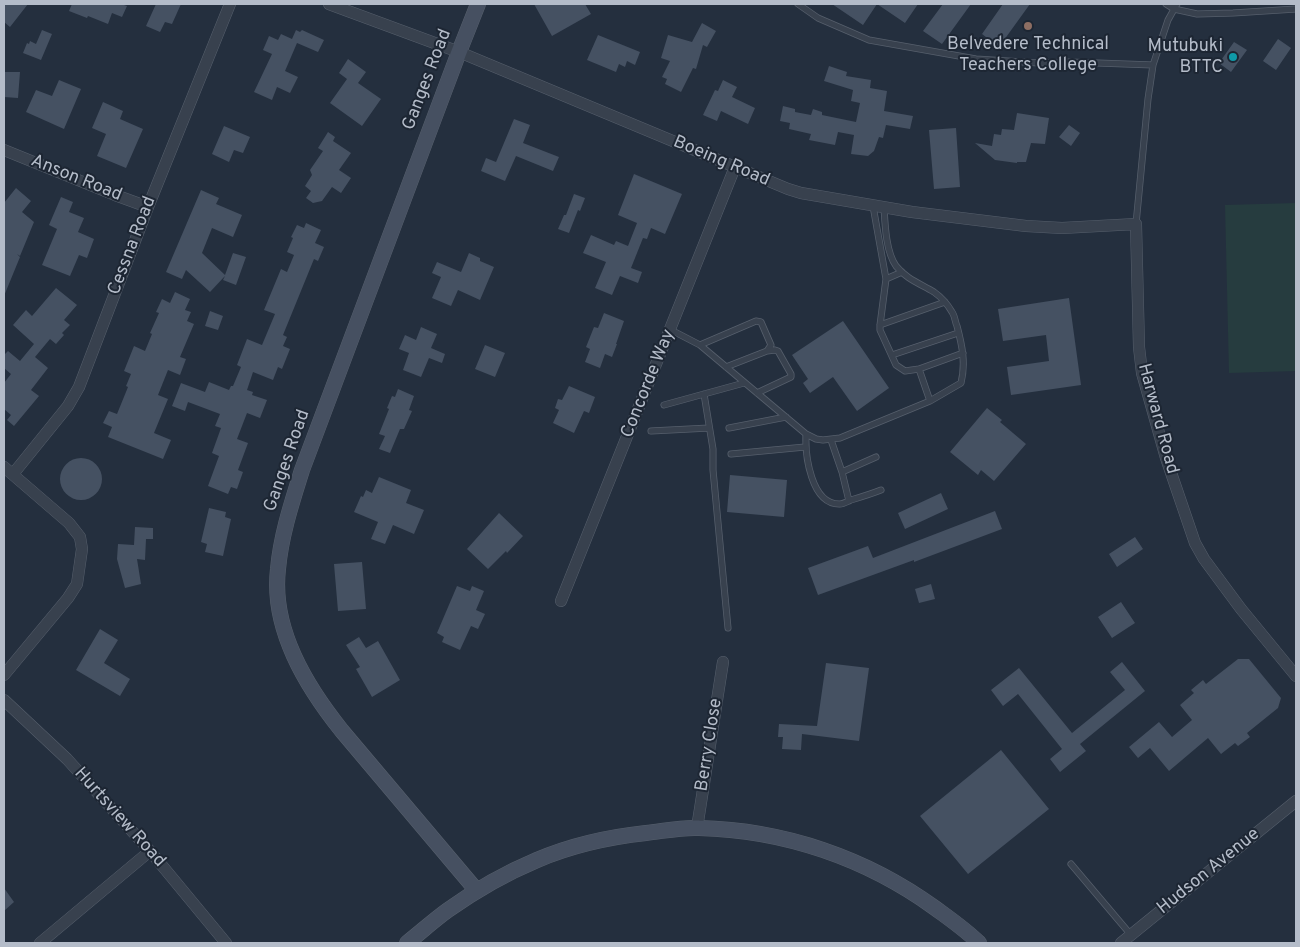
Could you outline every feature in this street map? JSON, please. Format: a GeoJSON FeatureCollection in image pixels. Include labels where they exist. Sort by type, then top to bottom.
{"type":"FeatureCollection","features":[{"type":"Feature","properties":{"kind":"street","name":"Cessna Road"},"geometry":{"type":"LineString","coordinates":[[8,471],[68,406],[79,387],[148,206],[230,4]]}},
{"type":"Feature","properties":{"kind":"street","name":"Boeing Road"},"geometry":{"type":"LineString","coordinates":[[330,4],[459,52],[801,193],[912,212],[1026,226],[1062,228],[1136,224]]}},
{"type":"Feature","properties":{"kind":"street","name":"Ganges Road"},"geometry":{"type":"LineString","coordinates":[[476,891],[342,731],[311,688],[290,647],[283,625],[278,601],[277,571],[290,506],[302,470],[478,4]]}},
{"type":"Feature","properties":{"kind":"street","name":"Anson Road"},"geometry":{"type":"LineString","coordinates":[[4,150],[115,195],[148,206]]}},
{"type":"Feature","properties":{"kind":"street","name":"Concorde Way"},"geometry":{"type":"LineString","coordinates":[[561,601],[735,167]]}},
{"type":"Feature","properties":{"kind":"street","name":"Harward Road"},"geometry":{"type":"LineString","coordinates":[[1136,224],[1139,347],[1142,373],[1166,458],[1195,543],[1204,559],[1241,609],[1296,676]]}},
{"type":"Feature","properties":{"kind":"street"},"geometry":{"type":"LineString","coordinates":[[4,675],[68,598],[76,584],[82,549],[80,537],[69,524],[8,471]]}},
{"type":"Feature","properties":{"kind":"street","name":"Berry Close"},"geometry":{"type":"LineString","coordinates":[[697,828],[723,662]]}},
{"type":"Feature","properties":{"kind":"street","name":"Hurtsview Road"},"geometry":{"type":"LineString","coordinates":[[4,700],[66,759],[150,851],[226,943]]}},
{"type":"Feature","properties":{"kind":"street","name":"Hudson Avenue"},"geometry":{"type":"LineString","coordinates":[[1121,943],[1296,801]]}},
{"type":"Feature","properties":{"kind":"street"},"geometry":{"type":"LineString","coordinates":[[407,943],[448,910],[476,891],[538,859],[563,850],[617,836],[697,828],[764,834],[795,841],[835,854],[873,870],[900,885],[949,918],[979,943]]}},
{"type":"Feature","properties":{"kind":"street"},"geometry":{"type":"LineString","coordinates":[[40,943],[150,851]]}},
{"type":"Feature","properties":{"kind":"lane"},"geometry":{"type":"LineString","coordinates":[[798,4],[818,18],[869,40],[976,59],[1039,63],[1153,65]]}},
{"type":"Feature","properties":{"kind":"lane"},"geometry":{"type":"LineString","coordinates":[[1166,4],[1197,14],[1296,9]]}},
{"type":"Feature","properties":{"kind":"lane","name":"Harward Road"},"geometry":{"type":"LineString","coordinates":[[1136,224],[1153,65],[1168,20],[1176,6]]}},
{"type":"Feature","properties":{"kind":"lane"},"geometry":{"type":"LineString","coordinates":[[671,330],[700,345],[806,434],[816,440],[831,440],[849,435],[930,401],[961,383],[964,373],[963,353],[953,312],[935,293],[915,282],[895,265],[887,243],[878,206]]}},
{"type":"Feature","properties":{"kind":"lane"},"geometry":{"type":"LineString","coordinates":[[878,206],[886,279],[880,330],[896,365],[905,372],[919,369],[963,353]]}},
{"type":"Feature","properties":{"kind":"lane"},"geometry":{"type":"LineString","coordinates":[[886,279],[902,272]]}},
{"type":"Feature","properties":{"kind":"lane"},"geometry":{"type":"LineString","coordinates":[[880,325],[945,302]]}},
{"type":"Feature","properties":{"kind":"lane"},"geometry":{"type":"LineString","coordinates":[[700,345],[759,321],[772,345],[768,351]]}},
{"type":"Feature","properties":{"kind":"lane"},"geometry":{"type":"LineString","coordinates":[[892,355],[958,333]]}},
{"type":"Feature","properties":{"kind":"lane"},"geometry":{"type":"LineString","coordinates":[[726,367],[768,351],[778,351],[791,376],[758,394]]}},
{"type":"Feature","properties":{"kind":"lane"},"geometry":{"type":"LineString","coordinates":[[919,369],[930,401]]}},
{"type":"Feature","properties":{"kind":"lane"},"geometry":{"type":"LineString","coordinates":[[664,405],[744,383]]}},
{"type":"Feature","properties":{"kind":"lane"},"geometry":{"type":"LineString","coordinates":[[704,394],[713,449],[713,470],[728,628]]}},
{"type":"Feature","properties":{"kind":"lane"},"geometry":{"type":"LineString","coordinates":[[729,428],[786,417]]}},
{"type":"Feature","properties":{"kind":"lane"},"geometry":{"type":"LineString","coordinates":[[651,431],[709,428]]}},
{"type":"Feature","properties":{"kind":"lane"},"geometry":{"type":"LineString","coordinates":[[806,434],[805,447],[811,474],[821,495],[829,502],[840,504],[881,490]]}},
{"type":"Feature","properties":{"kind":"lane"},"geometry":{"type":"LineString","coordinates":[[831,440],[849,501]]}},
{"type":"Feature","properties":{"kind":"lane"},"geometry":{"type":"LineString","coordinates":[[731,454],[805,447]]}},
{"type":"Feature","properties":{"kind":"lane"},"geometry":{"type":"LineString","coordinates":[[842,472],[876,457]]}},
{"type":"Feature","properties":{"kind":"lane"},"geometry":{"type":"LineString","coordinates":[[1071,864],[1131,935]]}},
{"type":"Feature","properties":{"kind":"green space"},"geometry":{"type":"Polygon","coordinates":[[[1296,203],[1296,371],[1229,373],[1225,205],[1296,203]]]}},
{"type":"Feature","properties":{"kind":"building"},"geometry":{"type":"Polygon","coordinates":[[[4,4],[28,4],[10,27],[4,22],[4,4]]]}},
{"type":"Feature","properties":{"kind":"building"},"geometry":{"type":"Polygon","coordinates":[[[72,4],[121,4],[127,6],[122,17],[112,13],[108,24],[69,11],[72,4]]]}},
{"type":"Feature","properties":{"kind":"building"},"geometry":{"type":"Polygon","coordinates":[[[156,4],[181,4],[172,24],[165,22],[160,32],[146,26],[156,4]]]}},
{"type":"Feature","properties":{"kind":"building"},"geometry":{"type":"Polygon","coordinates":[[[534,4],[585,4],[591,14],[552,36],[534,4]]]}},
{"type":"Feature","properties":{"kind":"building"},"geometry":{"type":"Polygon","coordinates":[[[832,4],[877,4],[863,25],[832,4]]]}},
{"type":"Feature","properties":{"kind":"building"},"geometry":{"type":"Polygon","coordinates":[[[877,4],[918,4],[905,23],[877,4]]]}},
{"type":"Feature","properties":{"kind":"building"},"geometry":{"type":"Polygon","coordinates":[[[943,4],[971,4],[942,44],[923,31],[943,4]]]}},
{"type":"Feature","properties":{"kind":"building"},"geometry":{"type":"Polygon","coordinates":[[[1003,4],[1030,4],[999,47],[982,34],[1003,4]]]}},
{"type":"Feature","properties":{"kind":"building"},"geometry":{"type":"Polygon","coordinates":[[[702,23],[716,31],[707,47],[703,45],[696,69],[693,68],[681,92],[665,84],[667,79],[662,77],[670,61],[661,58],[668,35],[692,42],[702,23]]]}},
{"type":"Feature","properties":{"kind":"building"},"geometry":{"type":"Polygon","coordinates":[[[42,30],[52,34],[41,60],[23,53],[27,43],[29,44],[30,41],[36,44],[42,30]]]}},
{"type":"Feature","properties":{"kind":"building"},"geometry":{"type":"Polygon","coordinates":[[[296,30],[300,32],[302,30],[324,40],[318,52],[297,43],[285,71],[298,77],[290,93],[277,87],[272,100],[254,92],[272,54],[263,50],[269,36],[278,40],[281,34],[292,39],[296,30]]]}},
{"type":"Feature","properties":{"kind":"building"},"geometry":{"type":"Polygon","coordinates":[[[598,35],[640,52],[635,65],[627,61],[625,67],[619,64],[616,72],[587,60],[598,35]]]}},
{"type":"Feature","properties":{"kind":"building"},"geometry":{"type":"Polygon","coordinates":[[[1278,39],[1291,48],[1276,70],[1263,61],[1278,39]]]}},
{"type":"Feature","properties":{"kind":"building","name":"Mutubuki BTTC"},"geometry":{"type":"Polygon","coordinates":[[[1234,42],[1247,50],[1231,72],[1219,63],[1234,42]]]}},
{"type":"Feature","properties":{"kind":"building"},"geometry":{"type":"Polygon","coordinates":[[[348,59],[366,72],[358,83],[381,99],[362,126],[330,103],[347,79],[339,73],[348,59]]]}},
{"type":"Feature","properties":{"kind":"building"},"geometry":{"type":"Polygon","coordinates":[[[829,66],[847,72],[846,76],[871,80],[870,88],[887,91],[884,111],[913,116],[910,129],[886,125],[883,138],[879,137],[874,151],[868,156],[851,154],[854,135],[838,132],[835,145],[809,140],[811,134],[789,129],[790,123],[780,121],[783,106],[795,109],[795,112],[811,115],[813,109],[822,112],[822,115],[856,122],[860,103],[851,101],[853,90],[824,81],[829,66]]]}},
{"type":"Feature","properties":{"kind":"building"},"geometry":{"type":"Polygon","coordinates":[[[4,72],[20,72],[18,98],[4,97],[4,72]]]}},
{"type":"Feature","properties":{"kind":"building"},"geometry":{"type":"Polygon","coordinates":[[[59,80],[81,89],[64,129],[26,112],[36,90],[52,96],[59,80]]]}},
{"type":"Feature","properties":{"kind":"building"},"geometry":{"type":"Polygon","coordinates":[[[723,80],[737,87],[732,97],[755,108],[748,124],[721,111],[717,121],[703,115],[715,90],[718,91],[723,80]]]}},
{"type":"Feature","properties":{"kind":"building"},"geometry":{"type":"Polygon","coordinates":[[[103,102],[123,111],[120,119],[143,129],[126,168],[97,156],[106,134],[92,128],[103,102]]]}},
{"type":"Feature","properties":{"kind":"building"},"geometry":{"type":"Polygon","coordinates":[[[1017,113],[1049,118],[1045,144],[1031,143],[1026,162],[1017,163],[995,160],[975,143],[992,146],[994,134],[1001,135],[1002,129],[1014,130],[1017,113]]]}},
{"type":"Feature","properties":{"kind":"building"},"geometry":{"type":"Polygon","coordinates":[[[514,119],[530,125],[523,143],[559,157],[553,171],[516,156],[505,181],[481,171],[486,158],[496,162],[514,119]]]}},
{"type":"Feature","properties":{"kind":"building"},"geometry":{"type":"Polygon","coordinates":[[[1069,125],[1080,133],[1071,146],[1059,137],[1069,125]]]}},
{"type":"Feature","properties":{"kind":"building"},"geometry":{"type":"Polygon","coordinates":[[[224,126],[250,137],[243,153],[234,150],[229,162],[212,154],[224,126]]]}},
{"type":"Feature","properties":{"kind":"building"},"geometry":{"type":"Polygon","coordinates":[[[956,128],[960,187],[934,189],[929,130],[956,128]]]}},
{"type":"Feature","properties":{"kind":"building"},"geometry":{"type":"Polygon","coordinates":[[[328,132],[335,137],[333,141],[351,153],[339,170],[351,178],[341,193],[332,187],[322,201],[313,203],[306,198],[311,191],[305,186],[312,175],[310,170],[323,151],[318,148],[328,132]]]}},
{"type":"Feature","properties":{"kind":"building"},"geometry":{"type":"Polygon","coordinates":[[[634,174],[682,194],[665,234],[651,228],[647,239],[643,238],[631,268],[642,272],[638,283],[620,276],[612,295],[595,288],[606,262],[583,253],[591,235],[614,245],[616,241],[628,246],[637,223],[618,215],[634,174]]]}},
{"type":"Feature","properties":{"kind":"building"},"geometry":{"type":"Polygon","coordinates":[[[16,188],[31,201],[22,212],[34,222],[20,256],[17,254],[20,257],[4,296],[4,203],[16,188]]]}},
{"type":"Feature","properties":{"kind":"building"},"geometry":{"type":"Polygon","coordinates":[[[201,190],[219,198],[216,204],[242,215],[233,237],[212,228],[202,253],[225,275],[233,253],[246,257],[236,285],[223,280],[225,276],[210,292],[186,270],[182,279],[166,272],[201,190]]]}},
{"type":"Feature","properties":{"kind":"building"},"geometry":{"type":"Polygon","coordinates":[[[574,194],[585,198],[569,233],[558,229],[574,194]]]}},
{"type":"Feature","properties":{"kind":"building"},"geometry":{"type":"Polygon","coordinates":[[[61,197],[73,202],[69,212],[84,218],[78,232],[94,239],[87,258],[79,255],[70,276],[42,265],[57,229],[49,225],[61,197]]]}},
{"type":"Feature","properties":{"kind":"building"},"geometry":{"type":"Polygon","coordinates":[[[306,223],[321,230],[315,243],[324,247],[318,261],[314,259],[283,335],[287,337],[283,346],[290,349],[282,369],[278,367],[273,380],[253,372],[247,390],[253,392],[252,395],[267,400],[260,418],[247,413],[237,439],[248,443],[238,470],[243,472],[237,489],[231,487],[228,494],[208,486],[219,456],[212,453],[221,428],[215,426],[220,414],[188,402],[185,411],[172,406],[181,383],[205,392],[209,382],[229,390],[233,386],[241,367],[237,365],[247,339],[262,345],[275,314],[264,310],[281,269],[287,272],[294,255],[287,252],[293,238],[291,237],[297,225],[304,228],[306,223]]]}},
{"type":"Feature","properties":{"kind":"building"},"geometry":{"type":"Polygon","coordinates":[[[469,253],[480,258],[480,261],[494,267],[480,300],[458,290],[451,306],[432,298],[441,277],[432,273],[437,262],[461,272],[469,253]]]}},
{"type":"Feature","properties":{"kind":"building"},"geometry":{"type":"Polygon","coordinates":[[[56,288],[77,305],[64,320],[70,325],[62,333],[64,335],[56,344],[50,339],[35,357],[48,368],[31,390],[39,396],[14,426],[7,420],[11,415],[4,409],[4,383],[11,374],[4,368],[4,355],[8,351],[20,361],[34,344],[13,325],[26,310],[32,316],[56,288]]]}},
{"type":"Feature","properties":{"kind":"building"},"geometry":{"type":"Polygon","coordinates":[[[175,292],[190,299],[185,310],[191,312],[187,321],[194,324],[180,357],[186,359],[180,375],[168,370],[158,395],[168,399],[154,433],[171,440],[163,459],[108,437],[112,427],[103,423],[109,411],[117,414],[128,387],[126,386],[131,374],[124,371],[134,346],[145,351],[152,334],[150,333],[159,313],[156,312],[162,299],[170,303],[175,292]]]}},
{"type":"Feature","properties":{"kind":"building"},"geometry":{"type":"Polygon","coordinates":[[[1069,298],[1081,385],[1011,395],[1007,367],[1049,361],[1046,335],[1003,341],[998,309],[1069,298]]]}},
{"type":"Feature","properties":{"kind":"building"},"geometry":{"type":"Polygon","coordinates":[[[210,311],[223,316],[218,330],[205,326],[210,311]]]}},
{"type":"Feature","properties":{"kind":"building"},"geometry":{"type":"Polygon","coordinates":[[[604,313],[624,321],[612,357],[605,354],[600,368],[585,362],[590,349],[586,347],[594,327],[598,328],[604,313]]]}},
{"type":"Feature","properties":{"kind":"building"},"geometry":{"type":"Polygon","coordinates":[[[843,321],[889,388],[857,411],[833,377],[810,393],[803,383],[808,379],[792,355],[843,321]]]}},
{"type":"Feature","properties":{"kind":"building"},"geometry":{"type":"Polygon","coordinates":[[[421,327],[437,334],[431,348],[445,354],[442,363],[429,358],[421,377],[403,370],[409,353],[399,349],[405,335],[416,340],[421,327]]]}},
{"type":"Feature","properties":{"kind":"building"},"geometry":{"type":"Polygon","coordinates":[[[485,345],[505,353],[495,377],[475,369],[485,345]]]}},
{"type":"Feature","properties":{"kind":"building"},"geometry":{"type":"Polygon","coordinates":[[[569,386],[595,397],[589,413],[584,411],[574,433],[553,423],[559,410],[555,408],[558,399],[562,400],[569,386]]]}},
{"type":"Feature","properties":{"kind":"building"},"geometry":{"type":"Polygon","coordinates":[[[398,389],[414,396],[409,410],[412,411],[404,429],[400,429],[390,453],[379,449],[385,436],[379,434],[392,396],[395,397],[398,389]]]}},
{"type":"Feature","properties":{"kind":"building"},"geometry":{"type":"Polygon","coordinates":[[[987,408],[1026,444],[994,481],[981,470],[978,475],[950,452],[987,408]]]}},
{"type":"Feature","properties":{"kind":"building"},"geometry":{"type":"Polygon","coordinates":[[[81,458],[96,464],[102,479],[96,494],[81,500],[66,494],[60,479],[66,464],[81,458]]]}},
{"type":"Feature","properties":{"kind":"building"},"geometry":{"type":"Polygon","coordinates":[[[730,475],[787,480],[784,517],[727,512],[730,475]]]}},
{"type":"Feature","properties":{"kind":"building"},"geometry":{"type":"Polygon","coordinates":[[[379,477],[411,490],[406,503],[424,510],[414,534],[393,525],[385,544],[371,539],[378,522],[354,512],[361,496],[363,497],[366,490],[372,493],[379,477]]]}},
{"type":"Feature","properties":{"kind":"building"},"geometry":{"type":"Polygon","coordinates":[[[941,493],[948,509],[905,529],[898,513],[941,493]]]}},
{"type":"Feature","properties":{"kind":"building"},"geometry":{"type":"Polygon","coordinates":[[[209,508],[226,512],[225,517],[231,519],[223,556],[205,552],[207,544],[201,542],[209,508]]]}},
{"type":"Feature","properties":{"kind":"building"},"geometry":{"type":"Polygon","coordinates":[[[995,511],[1002,529],[818,595],[808,568],[868,546],[873,558],[995,511]]]}},
{"type":"Feature","properties":{"kind":"building"},"geometry":{"type":"Polygon","coordinates":[[[499,513],[523,536],[488,569],[467,549],[499,513]]]}},
{"type":"Feature","properties":{"kind":"building"},"geometry":{"type":"Polygon","coordinates":[[[135,527],[153,528],[153,539],[146,539],[145,560],[137,559],[141,584],[125,588],[117,559],[118,544],[134,545],[135,527]]]}},
{"type":"Feature","properties":{"kind":"building"},"geometry":{"type":"Polygon","coordinates":[[[1135,537],[1143,549],[1117,567],[1109,554],[1135,537]]]}},
{"type":"Feature","properties":{"kind":"building"},"geometry":{"type":"Polygon","coordinates":[[[362,562],[366,609],[338,611],[334,564],[362,562]]]}},
{"type":"Feature","properties":{"kind":"building"},"geometry":{"type":"Polygon","coordinates":[[[931,584],[935,599],[919,603],[915,589],[931,584]]]}},
{"type":"Feature","properties":{"kind":"building"},"geometry":{"type":"Polygon","coordinates":[[[457,586],[470,591],[472,586],[484,591],[476,610],[485,614],[478,629],[471,626],[460,650],[442,642],[444,637],[437,633],[457,586]]]}},
{"type":"Feature","properties":{"kind":"building"},"geometry":{"type":"Polygon","coordinates":[[[1121,602],[1135,623],[1112,638],[1098,617],[1121,602]]]}},
{"type":"Feature","properties":{"kind":"building"},"geometry":{"type":"Polygon","coordinates":[[[100,629],[118,640],[104,663],[130,679],[120,696],[76,670],[100,629]]]}},
{"type":"Feature","properties":{"kind":"building"},"geometry":{"type":"Polygon","coordinates":[[[359,637],[366,648],[378,641],[400,680],[372,697],[356,669],[360,667],[346,645],[359,637]]]}},
{"type":"Feature","properties":{"kind":"building"},"geometry":{"type":"Polygon","coordinates":[[[1238,659],[1249,659],[1281,698],[1278,708],[1247,733],[1250,737],[1238,746],[1235,743],[1221,754],[1208,738],[1169,771],[1150,748],[1138,758],[1129,747],[1159,722],[1172,737],[1192,720],[1180,705],[1194,693],[1191,690],[1203,680],[1206,684],[1238,659]]]}},
{"type":"Feature","properties":{"kind":"building"},"geometry":{"type":"Polygon","coordinates":[[[1122,662],[1145,691],[1080,744],[1086,751],[1060,772],[1050,759],[1062,749],[1018,694],[1003,706],[991,690],[1019,668],[1072,733],[1125,690],[1110,672],[1122,662]]]}},
{"type":"Feature","properties":{"kind":"building"},"geometry":{"type":"Polygon","coordinates":[[[826,663],[869,668],[859,741],[802,734],[801,750],[782,749],[783,737],[778,737],[779,724],[817,726],[826,663]]]}},
{"type":"Feature","properties":{"kind":"building"},"geometry":{"type":"Polygon","coordinates":[[[1001,750],[1049,809],[968,874],[920,816],[1001,750]]]}},
{"type":"Feature","properties":{"kind":"building"},"geometry":{"type":"Polygon","coordinates":[[[4,888],[14,902],[4,911],[4,888]]]}},
{"type":"Feature","properties":{"kind":"place","name":"Belvedere Technical Teachers College"},"geometry":{"type":"Point","coordinates":[1028,26]}},
{"type":"Feature","properties":{"kind":"place","name":"Mutubuki BTTC"},"geometry":{"type":"Point","coordinates":[1233,57]}}]}
